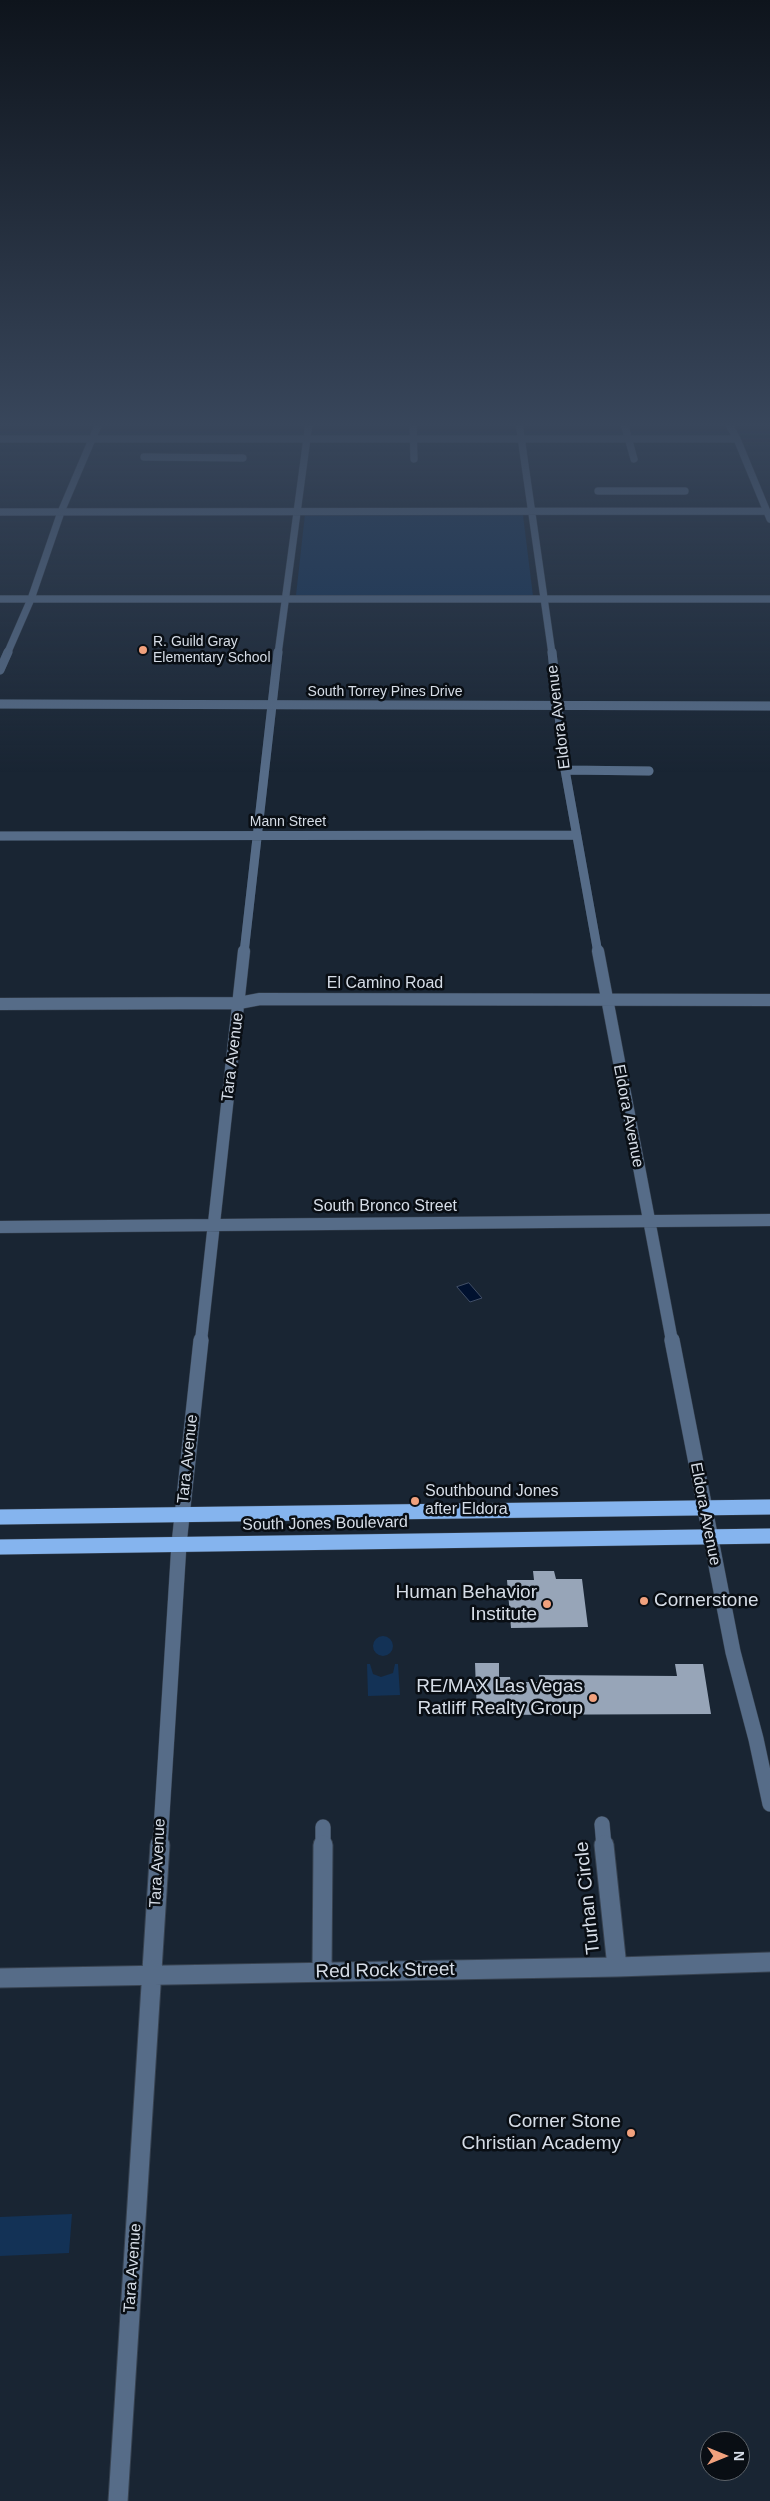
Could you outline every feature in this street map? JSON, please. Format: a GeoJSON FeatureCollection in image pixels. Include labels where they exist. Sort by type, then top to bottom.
{"type":"FeatureCollection","features":[{"type":"Feature","properties":{"kind":"main road","name":"South Jones Boulevard"},"geometry":{"type":"LineString","coordinates":[[0,1517],[770,1507]]}},
{"type":"Feature","properties":{"kind":"main road","name":"South Jones Boulevard"},"geometry":{"type":"LineString","coordinates":[[0,1547],[770,1536]]}},
{"type":"Feature","properties":{"kind":"street"},"geometry":{"type":"LineString","coordinates":[[0,670],[31,599],[51,540]]}},
{"type":"Feature","properties":{"kind":"street","name":"Tara Avenue"},"geometry":{"type":"LineString","coordinates":[[118,2501],[179,1544],[271,706],[293,540]]}},
{"type":"Feature","properties":{"kind":"street","name":"Eldora Avenue"},"geometry":{"type":"LineString","coordinates":[[538,540],[565,770],[647,1222],[733,1652],[756,1739],[770,1804]]}},
{"type":"Feature","properties":{"kind":"street"},"geometry":{"type":"LineString","coordinates":[[0,599],[770,599]]}},
{"type":"Feature","properties":{"kind":"street","name":"South Torrey Pines Drive"},"geometry":{"type":"LineString","coordinates":[[0,704],[770,706]]}},
{"type":"Feature","properties":{"kind":"street"},"geometry":{"type":"LineString","coordinates":[[565,770],[649,771]]}},
{"type":"Feature","properties":{"kind":"street","name":"Mann Street"},"geometry":{"type":"LineString","coordinates":[[0,836],[576,835]]}},
{"type":"Feature","properties":{"kind":"street","name":"El Camino Road"},"geometry":{"type":"LineString","coordinates":[[0,1004],[239,1003],[260,999],[607,1002],[770,1000]]}},
{"type":"Feature","properties":{"kind":"street","name":"South Bronco Street"},"geometry":{"type":"LineString","coordinates":[[0,1227],[770,1220]]}},
{"type":"Feature","properties":{"kind":"street","name":"Turhan Circle"},"geometry":{"type":"LineString","coordinates":[[602,1824],[617,1967]]}},
{"type":"Feature","properties":{"kind":"street"},"geometry":{"type":"LineString","coordinates":[[322,1971],[323,1827]]}},
{"type":"Feature","properties":{"kind":"street","name":"Red Rock Street"},"geometry":{"type":"LineString","coordinates":[[0,1978],[617,1967],[770,1962]]}},
{"type":"Feature","properties":{"kind":"shaded area"},"geometry":{"type":"Polygon","coordinates":[[[302,540],[526,540],[533,596],[296,595],[302,540]]]}},
{"type":"Feature","properties":{"kind":"shaded area"},"geometry":{"type":"Polygon","coordinates":[[[469,1283],[482,1298],[470,1302],[457,1287],[469,1283]]]}},
{"type":"Feature","properties":{"kind":"shaded area"},"geometry":{"type":"Polygon","coordinates":[[[383,1636],[390,1639],[393,1646],[390,1653],[383,1656],[376,1653],[373,1646],[376,1639],[383,1636]]]}},
{"type":"Feature","properties":{"kind":"shaded area"},"geometry":{"type":"Polygon","coordinates":[[[367,1664],[370,1664],[373,1674],[381,1677],[393,1673],[395,1664],[398,1664],[400,1695],[368,1696],[367,1664]]]}},
{"type":"Feature","properties":{"kind":"shaded area"},"geometry":{"type":"Polygon","coordinates":[[[72,2214],[69,2253],[0,2256],[0,2217],[72,2214]]]}},
{"type":"Feature","properties":{"kind":"building","name":"Human Behavior Institute"},"geometry":{"type":"Polygon","coordinates":[[[533,1571],[554,1571],[556,1579],[582,1579],[588,1627],[511,1628],[507,1580],[534,1580],[533,1571]]]}},
{"type":"Feature","properties":{"kind":"building","name":"RE/MAX Las Vegas Ratliff Realty Group"},"geometry":{"type":"Polygon","coordinates":[[[475,1663],[499,1663],[499,1677],[510,1677],[511,1682],[540,1682],[539,1675],[677,1676],[675,1664],[703,1664],[711,1714],[477,1715],[475,1663]]]}},
{"type":"Feature","properties":{"kind":"place","name":"R. Guild Gray Elementary School"},"geometry":{"type":"Point","coordinates":[143,650]}},
{"type":"Feature","properties":{"kind":"place","name":"Southbound Jones after Eldora"},"geometry":{"type":"Point","coordinates":[415,1501]}},
{"type":"Feature","properties":{"kind":"place","name":"Cornerstone"},"geometry":{"type":"Point","coordinates":[644,1601]}},
{"type":"Feature","properties":{"kind":"place","name":"Human Behavior Institute"},"geometry":{"type":"Point","coordinates":[547,1604]}},
{"type":"Feature","properties":{"kind":"place","name":"RE/MAX Las Vegas Ratliff Realty Group"},"geometry":{"type":"Point","coordinates":[593,1698]}},
{"type":"Feature","properties":{"kind":"place","name":"Corner Stone Christian Academy"},"geometry":{"type":"Point","coordinates":[631,2133]}}]}
